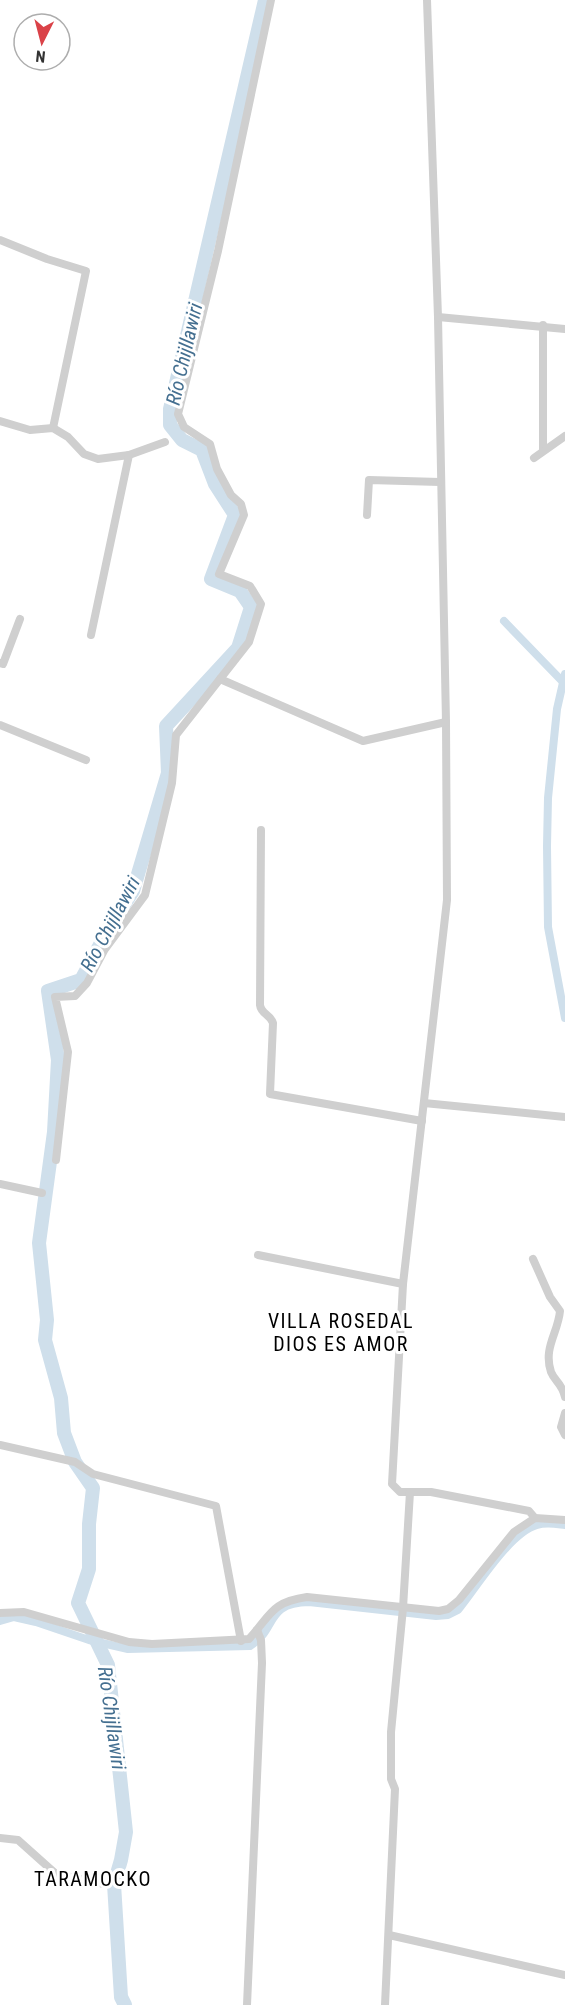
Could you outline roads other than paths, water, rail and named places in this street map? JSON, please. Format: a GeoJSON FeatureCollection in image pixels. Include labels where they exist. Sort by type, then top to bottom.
{"type":"FeatureCollection","features":[{"type":"Feature","properties":{"kind":"street"},"geometry":{"type":"LineString","coordinates":[[56,1160],[68,1052],[55,997],[75,996],[87,983],[105,949],[145,895],[172,783],[176,735],[249,642],[261,604],[250,586],[219,574],[244,515],[241,504],[231,495],[217,469],[210,444],[184,427],[178,414],[218,251],[271,0]]}},
{"type":"Feature","properties":{"kind":"street"},"geometry":{"type":"LineString","coordinates":[[427,0],[438,317],[447,900],[403,1284],[392,1484],[400,1492],[431,1492],[529,1511],[536,1518]]}},
{"type":"Feature","properties":{"kind":"street"},"geometry":{"type":"LineString","coordinates":[[0,240],[47,259],[86,271],[53,428]]}},
{"type":"Feature","properties":{"kind":"street"},"geometry":{"type":"LineString","coordinates":[[438,317],[543,325],[565,329]]}},
{"type":"Feature","properties":{"kind":"street"},"geometry":{"type":"LineString","coordinates":[[543,325],[543,450]]}},
{"type":"Feature","properties":{"kind":"street"},"geometry":{"type":"LineString","coordinates":[[0,421],[30,430],[53,428],[68,437],[84,454],[98,459],[129,455],[165,442]]}},
{"type":"Feature","properties":{"kind":"street"},"geometry":{"type":"LineString","coordinates":[[534,458],[565,436]]}},
{"type":"Feature","properties":{"kind":"street"},"geometry":{"type":"LineString","coordinates":[[91,635],[129,455]]}},
{"type":"Feature","properties":{"kind":"street"},"geometry":{"type":"LineString","coordinates":[[367,515],[369,480],[440,482]]}},
{"type":"Feature","properties":{"kind":"street"},"geometry":{"type":"LineString","coordinates":[[0,663],[3,664],[20,619]]}},
{"type":"Feature","properties":{"kind":"street"},"geometry":{"type":"LineString","coordinates":[[220,679],[363,741],[446,722]]}},
{"type":"Feature","properties":{"kind":"street"},"geometry":{"type":"LineString","coordinates":[[0,725],[86,760]]}},
{"type":"Feature","properties":{"kind":"street"},"geometry":{"type":"LineString","coordinates":[[261,831],[260,1005],[262,1012],[272,1018],[273,1023],[270,1094],[422,1121]]}},
{"type":"Feature","properties":{"kind":"street"},"geometry":{"type":"LineString","coordinates":[[424,1103],[565,1117]]}},
{"type":"Feature","properties":{"kind":"street"},"geometry":{"type":"LineString","coordinates":[[0,1184],[42,1193]]}},
{"type":"Feature","properties":{"kind":"street"},"geometry":{"type":"LineString","coordinates":[[258,1255],[403,1284]]}},
{"type":"Feature","properties":{"kind":"street"},"geometry":{"type":"LineString","coordinates":[[533,1259],[550,1297],[560,1311],[559,1323],[548,1346],[552,1372],[563,1386],[565,1397]]}},
{"type":"Feature","properties":{"kind":"street"},"geometry":{"type":"LineString","coordinates":[[565,1413],[561,1427],[565,1435]]}},
{"type":"Feature","properties":{"kind":"street"},"geometry":{"type":"LineString","coordinates":[[0,1445],[75,1462],[93,1474],[216,1506],[241,1641]]}},
{"type":"Feature","properties":{"kind":"street"},"geometry":{"type":"LineString","coordinates":[[385,2005],[395,1789],[391,1779],[391,1732],[403,1612],[410,1492]]}},
{"type":"Feature","properties":{"kind":"street"},"geometry":{"type":"LineString","coordinates":[[247,2005],[262,1663],[259,1634],[267,1616],[279,1605],[291,1599],[307,1597],[403,1612],[448,1609],[459,1600],[514,1532],[536,1518],[565,1520]]}},
{"type":"Feature","properties":{"kind":"street"},"geometry":{"type":"LineString","coordinates":[[0,1613],[24,1612],[129,1642],[152,1644],[241,1641],[259,1634]]}},
{"type":"Feature","properties":{"kind":"street"},"geometry":{"type":"LineString","coordinates":[[0,1838],[18,1840],[56,1874],[104,1884]]}},
{"type":"Feature","properties":{"kind":"street"},"geometry":{"type":"LineString","coordinates":[[389,1935],[565,1975]]}},
{"type":"Feature","properties":{"kind":"waterway","name":"Río Chijllawiri"},"geometry":{"type":"LineString","coordinates":[[125,2005],[121,1997],[114,1884],[126,1832],[108,1665],[78,1603],[89,1569],[89,1524],[93,1488],[75,1462],[64,1433],[61,1398],[45,1340],[47,1320],[39,1243],[54,1132],[58,1060],[48,991],[81,980],[109,928],[133,891],[168,773],[166,726],[238,648],[251,607],[240,591],[211,579],[235,515],[215,484],[202,450],[182,440],[170,425],[170,409],[265,0]]}},
{"type":"Feature","properties":{"kind":"waterway"},"geometry":{"type":"LineString","coordinates":[[504,621],[562,681]]}},
{"type":"Feature","properties":{"kind":"waterway"},"geometry":{"type":"LineString","coordinates":[[565,674],[557,709],[548,798],[547,846],[548,927],[565,1018]]}},
{"type":"Feature","properties":{"kind":"waterway"},"geometry":{"type":"LineString","coordinates":[[0,1621],[14,1617],[89,1640],[128,1649],[250,1646],[265,1632],[278,1612],[295,1603],[309,1602],[436,1616],[448,1615],[458,1610],[505,1549],[526,1530],[544,1524],[565,1525]]}},
{"type":"Feature","properties":{"kind":"district","name":"VILLA ROSEDAL DIOS ES AMOR"},"geometry":{"type":"Point","coordinates":[341,1332]}},
{"type":"Feature","properties":{"kind":"district","name":"TARAMOCKO"},"geometry":{"type":"Point","coordinates":[93,1879]}}]}
